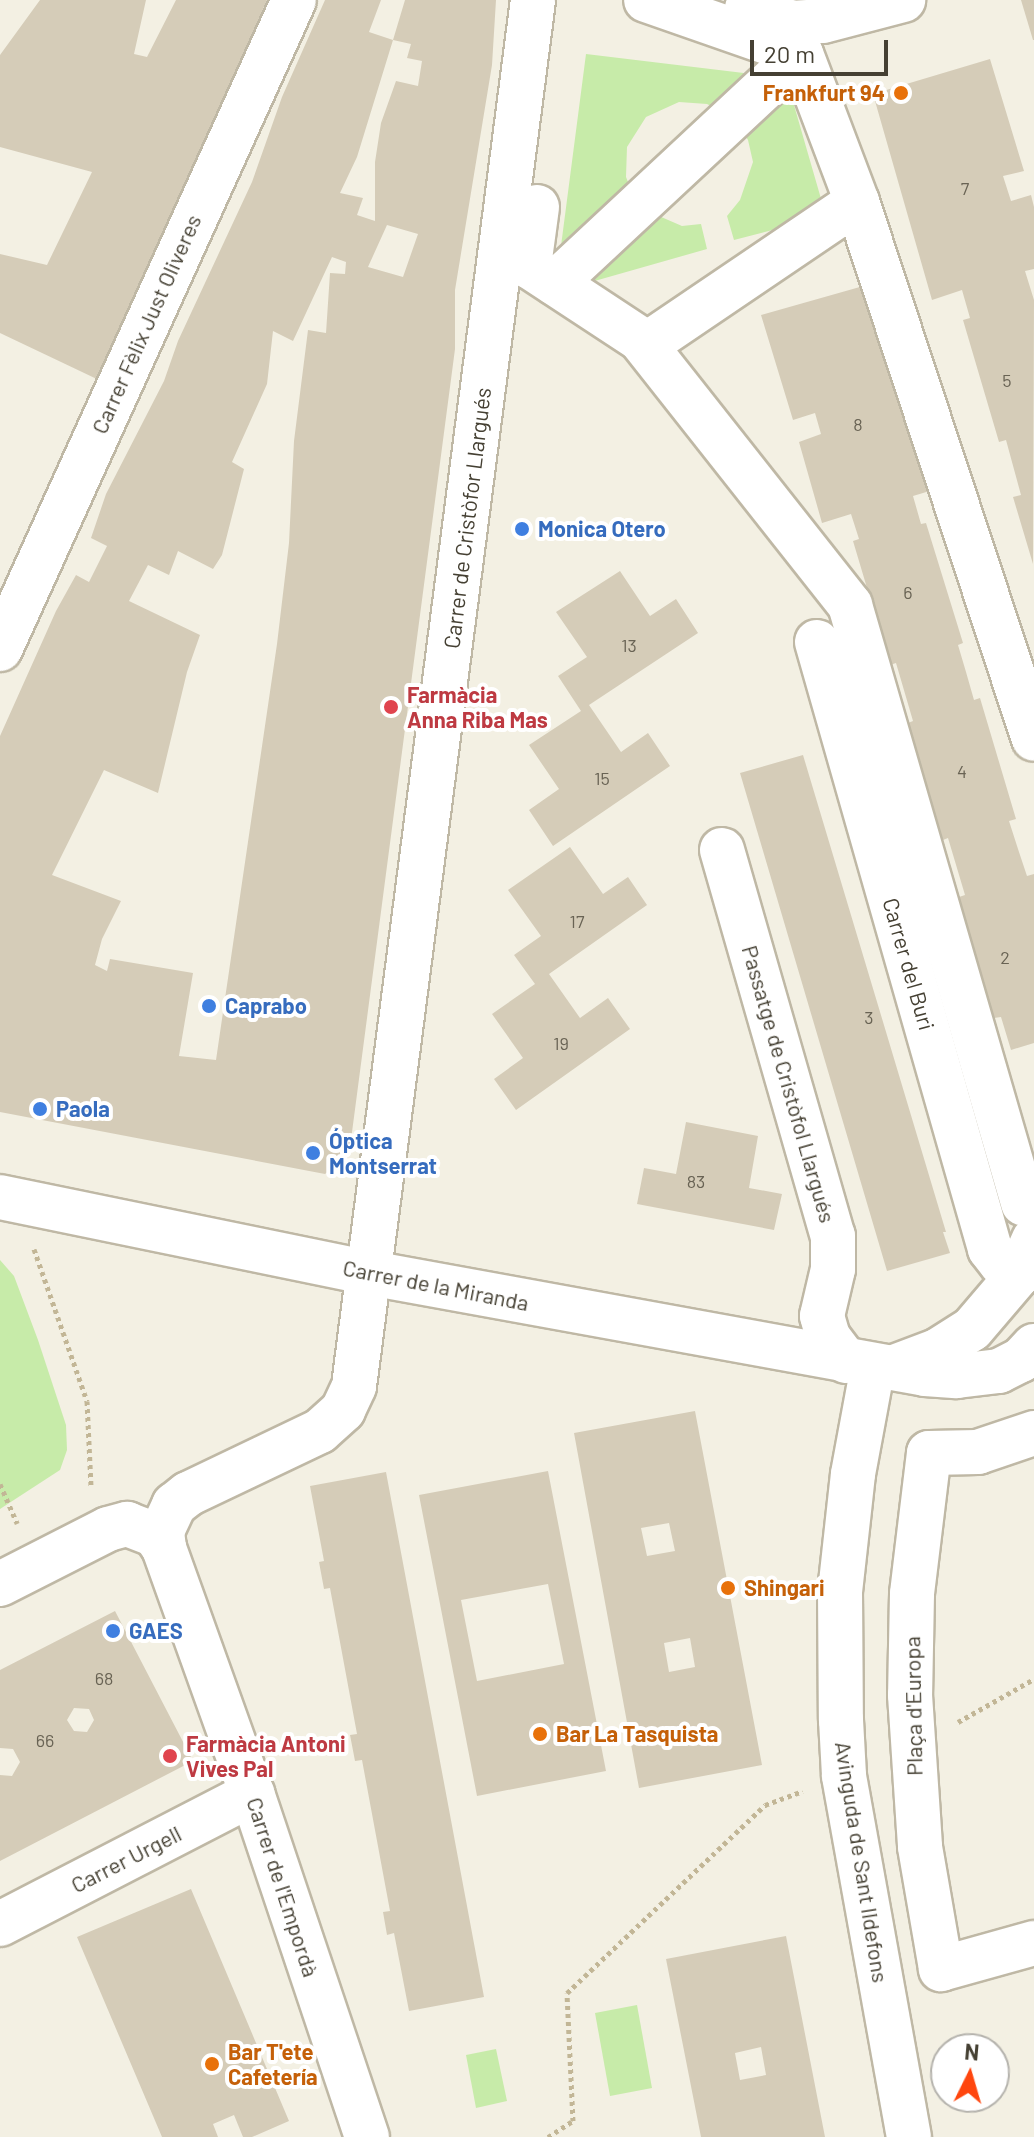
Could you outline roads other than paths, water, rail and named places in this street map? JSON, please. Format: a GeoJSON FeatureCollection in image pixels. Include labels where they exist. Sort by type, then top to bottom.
{"type":"FeatureCollection","features":[{"type":"Feature","properties":{"kind":"street","name":"Carrer Fèlix Just Oliveres"},"geometry":{"type":"LineString","coordinates":[[0,649],[294,0]]}},
{"type":"Feature","properties":{"kind":"street","name":"Carrer de Cristòfor Llargués"},"geometry":{"type":"LineString","coordinates":[[164,1548],[162,1531],[174,1505],[188,1494],[320,1431],[343,1410],[359,1366],[533,0]]}},
{"type":"Feature","properties":{"kind":"street"},"geometry":{"type":"LineString","coordinates":[[564,0],[529,266],[646,345],[850,605],[1023,1203],[1034,1183]]}},
{"type":"Feature","properties":{"kind":"street"},"geometry":{"type":"LineString","coordinates":[[646,0],[801,54]]}},
{"type":"Feature","properties":{"kind":"street"},"geometry":{"type":"LineString","coordinates":[[728,0],[793,23],[823,21],[903,0]]}},
{"type":"Feature","properties":{"kind":"street"},"geometry":{"type":"LineString","coordinates":[[555,283],[801,54]]}},
{"type":"Feature","properties":{"kind":"street"},"geometry":{"type":"LineString","coordinates":[[801,54],[857,202],[1034,739]]}},
{"type":"Feature","properties":{"kind":"street"},"geometry":{"type":"LineString","coordinates":[[646,345],[857,202]]}},
{"type":"Feature","properties":{"kind":"street","name":"Carrer del Buri"},"geometry":{"type":"LineString","coordinates":[[817,642],[990,1249],[1001,1263],[1026,1257]]}},
{"type":"Feature","properties":{"kind":"street","name":"Passatge de Cristòfol Llargués"},"geometry":{"type":"LineString","coordinates":[[722,850],[833,1236],[833,1269],[822,1316],[828,1337],[870,1365]]}},
{"type":"Feature","properties":{"kind":"street","name":"Carrer de la Miranda"},"geometry":{"type":"LineString","coordinates":[[0,1197],[370,1273],[870,1365]]}},
{"type":"Feature","properties":{"kind":"street"},"geometry":{"type":"LineString","coordinates":[[870,1365],[937,1351],[972,1329],[1026,1257]]}},
{"type":"Feature","properties":{"kind":"street"},"geometry":{"type":"LineString","coordinates":[[870,1365],[957,1376],[999,1371],[1030,1358]]}},
{"type":"Feature","properties":{"kind":"street","name":"Avinguda de Sant Ildefons"},"geometry":{"type":"LineString","coordinates":[[870,1365],[853,1474],[840,1591],[844,1776],[909,2137]]}},
{"type":"Feature","properties":{"kind":"street","name":"Plaça d'Europa"},"geometry":{"type":"LineString","coordinates":[[1034,1433],[978,1452],[929,1453],[912,1594],[912,1748],[920,1847],[941,1969],[1034,1943]]}},
{"type":"Feature","properties":{"kind":"street"},"geometry":{"type":"LineString","coordinates":[[0,1584],[108,1529],[127,1524],[155,1535],[164,1548]]}},
{"type":"Feature","properties":{"kind":"street","name":"Carrer de l'Empordà"},"geometry":{"type":"LineString","coordinates":[[164,1548],[252,1794],[367,2137]]}},
{"type":"Feature","properties":{"kind":"street","name":"Carrer Urgell"},"geometry":{"type":"LineString","coordinates":[[0,1924],[252,1794]]}},
{"type":"Feature","properties":{"kind":"place","name":"Frankfurt 94"},"geometry":{"type":"Point","coordinates":[901,93]}},
{"type":"Feature","properties":{"kind":"place","name":"Monica Otero"},"geometry":{"type":"Point","coordinates":[522,529]}},
{"type":"Feature","properties":{"kind":"place","name":"Farmàcia Anna Riba Mas"},"geometry":{"type":"Point","coordinates":[391,707]}},
{"type":"Feature","properties":{"kind":"place","name":"Caprabo"},"geometry":{"type":"Point","coordinates":[209,1006]}},
{"type":"Feature","properties":{"kind":"place","name":"Paola"},"geometry":{"type":"Point","coordinates":[40,1109]}},
{"type":"Feature","properties":{"kind":"place","name":"Óptica Montserrat"},"geometry":{"type":"Point","coordinates":[313,1153]}},
{"type":"Feature","properties":{"kind":"place","name":"Shingari"},"geometry":{"type":"Point","coordinates":[728,1588]}},
{"type":"Feature","properties":{"kind":"place","name":"GAES"},"geometry":{"type":"Point","coordinates":[113,1631]}},
{"type":"Feature","properties":{"kind":"place","name":"Bar La Tasquista"},"geometry":{"type":"Point","coordinates":[540,1734]}},
{"type":"Feature","properties":{"kind":"place","name":"Farmàcia Antoni Vives Pal"},"geometry":{"type":"Point","coordinates":[170,1756]}},
{"type":"Feature","properties":{"kind":"place","name":"Bar T'ete Cafetería"},"geometry":{"type":"Point","coordinates":[212,2064]}}]}
